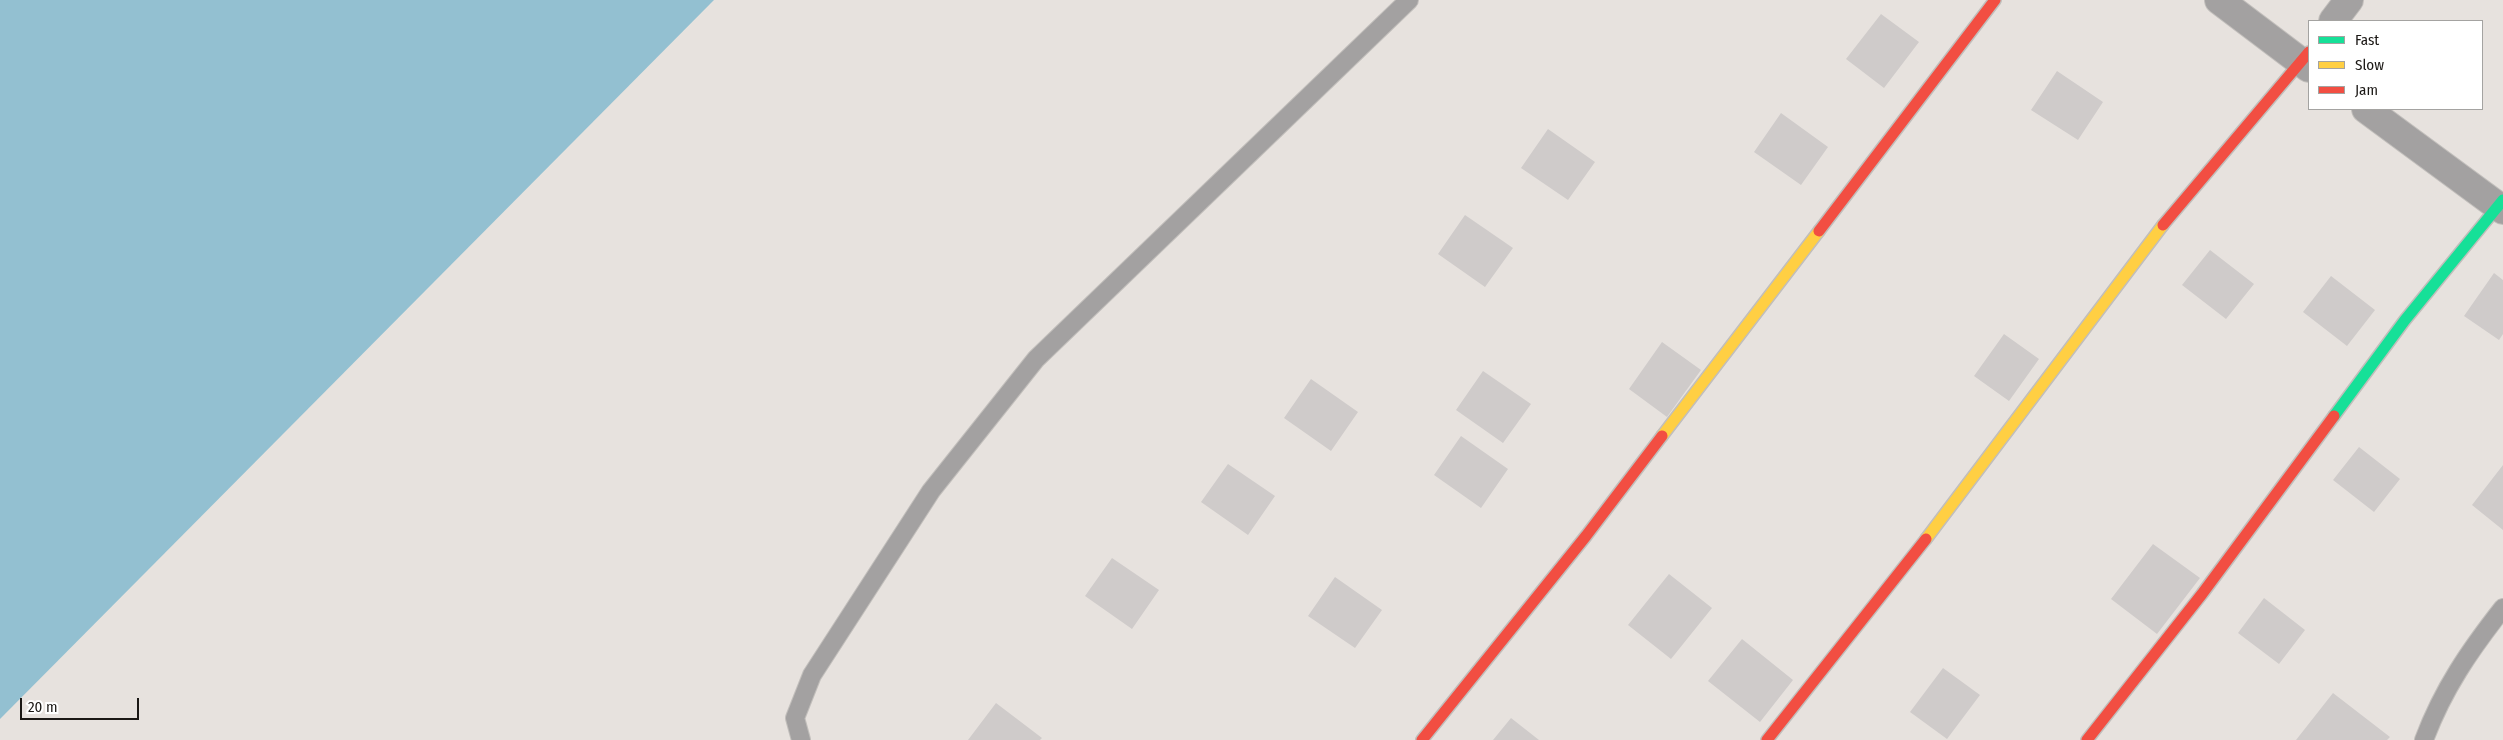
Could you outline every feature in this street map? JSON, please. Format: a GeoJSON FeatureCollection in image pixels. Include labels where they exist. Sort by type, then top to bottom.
{"type":"FeatureCollection","features":[{"type":"Feature","properties":{"kind":"street"},"geometry":{"type":"LineString","coordinates":[[1422,740],[1586,536],[1994,0]]}},
{"type":"Feature","properties":{"kind":"street"},"geometry":{"type":"LineString","coordinates":[[1767,740],[1889,589],[2150,241],[2307,60],[2219,0]]}},
{"type":"Feature","properties":{"kind":"street"},"geometry":{"type":"LineString","coordinates":[[2334,20],[2349,0]]}},
{"type":"Feature","properties":{"kind":"street"},"geometry":{"type":"LineString","coordinates":[[2087,740],[2208,586],[2405,320],[2501,205],[2367,110]]}},
{"type":"Feature","properties":{"kind":"lane"},"geometry":{"type":"LineString","coordinates":[[801,740],[795,718],[812,675],[931,491],[1036,359],[1409,0]]}},
{"type":"Feature","properties":{"kind":"lane"},"geometry":{"type":"LineString","coordinates":[[2424,740],[2444,691],[2473,646],[2503,608]]}},
{"type":"Feature","properties":{"kind":"water"},"geometry":{"type":"Polygon","coordinates":[[[0,0],[714,0],[0,719],[0,0]]]}},
{"type":"Feature","properties":{"kind":"building"},"geometry":{"type":"Polygon","coordinates":[[[1881,14],[1919,42],[1884,88],[1846,59],[1881,14]]]}},
{"type":"Feature","properties":{"kind":"building"},"geometry":{"type":"Polygon","coordinates":[[[2057,71],[2103,102],[2078,140],[2031,110],[2057,71]]]}},
{"type":"Feature","properties":{"kind":"building"},"geometry":{"type":"Polygon","coordinates":[[[1781,113],[1828,147],[1801,185],[1754,152],[1781,113]]]}},
{"type":"Feature","properties":{"kind":"building"},"geometry":{"type":"Polygon","coordinates":[[[1548,129],[1595,162],[1568,200],[1521,168],[1548,129]]]}},
{"type":"Feature","properties":{"kind":"building"},"geometry":{"type":"Polygon","coordinates":[[[1465,215],[1513,248],[1485,287],[1438,254],[1465,215]]]}},
{"type":"Feature","properties":{"kind":"building"},"geometry":{"type":"Polygon","coordinates":[[[2210,250],[2254,284],[2226,319],[2182,285],[2210,250]]]}},
{"type":"Feature","properties":{"kind":"building"},"geometry":{"type":"Polygon","coordinates":[[[2494,273],[2503,280],[2503,334],[2499,340],[2464,316],[2494,273]]]}},
{"type":"Feature","properties":{"kind":"building"},"geometry":{"type":"Polygon","coordinates":[[[2331,276],[2375,310],[2347,346],[2303,312],[2331,276]]]}},
{"type":"Feature","properties":{"kind":"building"},"geometry":{"type":"Polygon","coordinates":[[[2004,334],[2039,359],[2009,401],[1974,376],[2004,334]]]}},
{"type":"Feature","properties":{"kind":"building"},"geometry":{"type":"Polygon","coordinates":[[[1662,342],[1701,370],[1667,417],[1629,389],[1662,342]]]}},
{"type":"Feature","properties":{"kind":"building"},"geometry":{"type":"Polygon","coordinates":[[[1483,371],[1531,404],[1503,443],[1456,410],[1483,371]]]}},
{"type":"Feature","properties":{"kind":"building"},"geometry":{"type":"Polygon","coordinates":[[[1311,379],[1358,412],[1331,451],[1284,418],[1311,379]]]}},
{"type":"Feature","properties":{"kind":"building"},"geometry":{"type":"Polygon","coordinates":[[[1461,436],[1508,469],[1481,508],[1434,475],[1461,436]]]}},
{"type":"Feature","properties":{"kind":"building"},"geometry":{"type":"Polygon","coordinates":[[[2359,447],[2400,479],[2374,512],[2333,480],[2359,447]]]}},
{"type":"Feature","properties":{"kind":"building"},"geometry":{"type":"Polygon","coordinates":[[[1228,464],[1275,496],[1248,535],[1201,502],[1228,464]]]}},
{"type":"Feature","properties":{"kind":"building"},"geometry":{"type":"Polygon","coordinates":[[[2503,465],[2503,530],[2472,505],[2503,465]]]}},
{"type":"Feature","properties":{"kind":"building"},"geometry":{"type":"Polygon","coordinates":[[[2153,544],[2200,578],[2157,634],[2111,599],[2153,544]]]}},
{"type":"Feature","properties":{"kind":"building"},"geometry":{"type":"Polygon","coordinates":[[[1112,558],[1159,590],[1132,629],[1085,596],[1112,558]]]}},
{"type":"Feature","properties":{"kind":"building"},"geometry":{"type":"Polygon","coordinates":[[[1669,574],[1712,608],[1671,659],[1628,625],[1669,574]]]}},
{"type":"Feature","properties":{"kind":"building"},"geometry":{"type":"Polygon","coordinates":[[[1335,577],[1382,610],[1355,648],[1308,616],[1335,577]]]}},
{"type":"Feature","properties":{"kind":"building"},"geometry":{"type":"Polygon","coordinates":[[[2264,598],[2305,630],[2279,664],[2238,633],[2264,598]]]}},
{"type":"Feature","properties":{"kind":"building"},"geometry":{"type":"Polygon","coordinates":[[[1742,639],[1793,680],[1760,722],[1708,681],[1742,639]]]}},
{"type":"Feature","properties":{"kind":"building"},"geometry":{"type":"Polygon","coordinates":[[[1943,668],[1980,695],[1947,739],[1910,712],[1943,668]]]}},
{"type":"Feature","properties":{"kind":"building"},"geometry":{"type":"Polygon","coordinates":[[[2333,693],[2390,737],[2387,740],[2296,740],[2333,693]]]}},
{"type":"Feature","properties":{"kind":"building"},"geometry":{"type":"Polygon","coordinates":[[[996,703],[1042,738],[1040,740],[968,740],[996,703]]]}},
{"type":"Feature","properties":{"kind":"building"},"geometry":{"type":"Polygon","coordinates":[[[1511,718],[1539,740],[1493,740],[1511,718]]]}},
{"type":"Feature","properties":{"kind":"traffic: fast"},"geometry":{"type":"LineString","coordinates":[[2334,416],[2405,320],[2503,200]]}},
{"type":"Feature","properties":{"kind":"traffic: slow"},"geometry":{"type":"LineString","coordinates":[[1926,539],[2163,225]]}},
{"type":"Feature","properties":{"kind":"traffic: slow"},"geometry":{"type":"LineString","coordinates":[[1662,436],[1819,231]]}},
{"type":"Feature","properties":{"kind":"traffic: jam"},"geometry":{"type":"LineString","coordinates":[[1819,231],[1995,0]]}},
{"type":"Feature","properties":{"kind":"traffic: jam"},"geometry":{"type":"LineString","coordinates":[[2163,225],[2308,53]]}},
{"type":"Feature","properties":{"kind":"traffic: jam"},"geometry":{"type":"LineString","coordinates":[[2087,740],[2202,594],[2334,416]]}},
{"type":"Feature","properties":{"kind":"traffic: jam"},"geometry":{"type":"LineString","coordinates":[[1422,740],[1586,536],[1662,436]]}},
{"type":"Feature","properties":{"kind":"traffic: jam"},"geometry":{"type":"LineString","coordinates":[[1767,740],[1926,539]]}}]}
